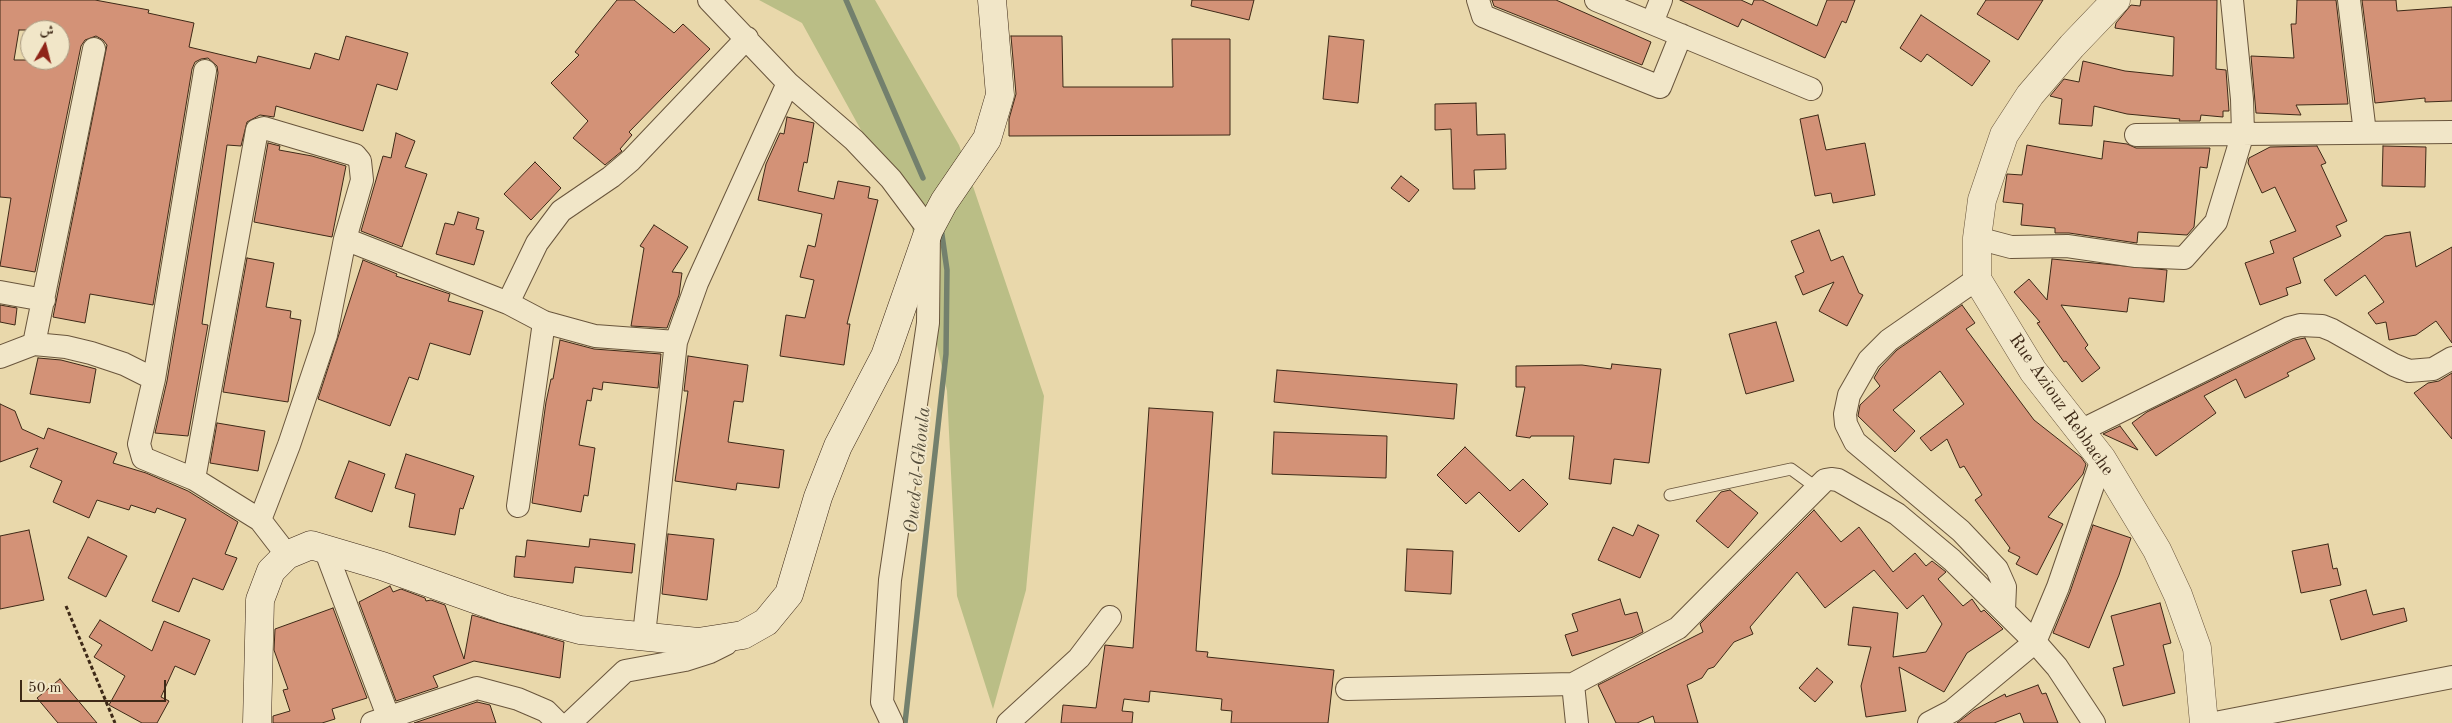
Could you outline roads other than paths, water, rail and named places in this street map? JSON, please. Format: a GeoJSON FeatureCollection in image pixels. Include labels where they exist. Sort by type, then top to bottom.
{"type":"FeatureCollection","features":[{"type":"Feature","properties":{"kind":"main road"},"geometry":{"type":"LineString","coordinates":[[257,723],[260,600],[271,571],[287,555],[311,545],[382,566],[503,609],[580,630],[644,635],[698,642],[743,636],[766,622],[788,594],[818,497],[838,446],[885,356],[929,230],[944,202],[987,139],[1000,95],[992,0]]}},
{"type":"Feature","properties":{"kind":"main road"},"geometry":{"type":"LineString","coordinates":[[1976,279],[1977,238],[1982,200],[2004,135],[2030,95],[2072,46],[2116,0]]}},
{"type":"Feature","properties":{"kind":"main road","name":"Rue Aziouz Rebbache"},"geometry":{"type":"LineString","coordinates":[[1976,279],[2033,371],[2102,459],[2157,550],[2178,595],[2197,648],[2204,723]]}},
{"type":"Feature","properties":{"kind":"street"},"geometry":{"type":"LineString","coordinates":[[709,0],[788,83],[854,140],[891,179],[929,230],[928,323],[890,580],[882,702],[892,723]]}},
{"type":"Feature","properties":{"kind":"street"},"geometry":{"type":"LineString","coordinates":[[1478,0],[1483,16],[1660,87],[1681,35]]}},
{"type":"Feature","properties":{"kind":"street"},"geometry":{"type":"LineString","coordinates":[[1596,0],[1811,89]]}},
{"type":"Feature","properties":{"kind":"street"},"geometry":{"type":"LineString","coordinates":[[1652,23],[1661,0]]}},
{"type":"Feature","properties":{"kind":"street"},"geometry":{"type":"LineString","coordinates":[[1977,238],[2011,247],[2066,246],[2136,256],[2184,258],[2216,222],[2243,134],[2242,99],[2232,0]]}},
{"type":"Feature","properties":{"kind":"street"},"geometry":{"type":"LineString","coordinates":[[2349,0],[2365,133]]}},
{"type":"Feature","properties":{"kind":"street"},"geometry":{"type":"LineString","coordinates":[[508,303],[538,243],[561,212],[611,177],[631,160],[747,38]]}},
{"type":"Feature","properties":{"kind":"street"},"geometry":{"type":"LineString","coordinates":[[34,344],[94,49]]}},
{"type":"Feature","properties":{"kind":"street"},"geometry":{"type":"LineString","coordinates":[[205,71],[154,379],[139,444],[143,458],[194,479],[260,520],[287,555]]}},
{"type":"Feature","properties":{"kind":"street"},"geometry":{"type":"LineString","coordinates":[[644,635],[676,342],[697,283],[788,83]]}},
{"type":"Feature","properties":{"kind":"street"},"geometry":{"type":"LineString","coordinates":[[194,479],[257,130],[264,128],[355,155],[360,161],[362,180],[345,239],[326,335],[290,445],[260,520]]}},
{"type":"Feature","properties":{"kind":"street"},"geometry":{"type":"LineString","coordinates":[[2136,135],[2452,132]]}},
{"type":"Feature","properties":{"kind":"street"},"geometry":{"type":"LineString","coordinates":[[345,239],[508,303],[544,322],[595,336],[676,342]]}},
{"type":"Feature","properties":{"kind":"street"},"geometry":{"type":"LineString","coordinates":[[1976,279],[1889,340],[1876,353],[1856,382],[1846,404],[1844,414],[1849,434],[1858,446],[1961,531],[1997,569],[2005,587],[2004,610]]}},
{"type":"Feature","properties":{"kind":"street"},"geometry":{"type":"LineString","coordinates":[[0,292],[44,300]]}},
{"type":"Feature","properties":{"kind":"street"},"geometry":{"type":"LineString","coordinates":[[518,506],[544,322]]}},
{"type":"Feature","properties":{"kind":"street"},"geometry":{"type":"LineString","coordinates":[[2080,430],[2289,328],[2300,325],[2316,325],[2332,330],[2394,366],[2409,371],[2433,369],[2452,358]]}},
{"type":"Feature","properties":{"kind":"street"},"geometry":{"type":"LineString","coordinates":[[0,357],[34,344],[66,347],[124,364],[154,379]]}},
{"type":"Feature","properties":{"kind":"street"},"geometry":{"type":"LineString","coordinates":[[1930,723],[1952,711],[2036,642],[2058,587],[2102,459]]}},
{"type":"Feature","properties":{"kind":"street"},"geometry":{"type":"LineString","coordinates":[[1347,689],[1573,684],[1678,628],[1825,480],[1838,480],[1897,514],[1952,560],[2036,642],[2058,667],[2094,723]]}},
{"type":"Feature","properties":{"kind":"street"},"geometry":{"type":"LineString","coordinates":[[326,549],[380,720],[477,688],[518,699],[546,711],[558,723]]}},
{"type":"Feature","properties":{"kind":"street"},"geometry":{"type":"LineString","coordinates":[[1008,723],[1079,658],[1110,618]]}},
{"type":"Feature","properties":{"kind":"street"},"geometry":{"type":"LineString","coordinates":[[570,723],[625,671],[702,654],[743,636]]}},
{"type":"Feature","properties":{"kind":"street"},"geometry":{"type":"LineString","coordinates":[[2215,723],[2452,676]]}},
{"type":"Feature","properties":{"kind":"street"},"geometry":{"type":"LineString","coordinates":[[1573,684],[1577,723]]}},
{"type":"Feature","properties":{"kind":"lane"},"geometry":{"type":"LineString","coordinates":[[1670,495],[1791,469],[1817,488]]}},
{"type":"Feature","properties":{"kind":"waterway","name":"Oued el-Ghoula"},"geometry":{"type":"LineString","coordinates":[[846,0],[923,178]]}},
{"type":"Feature","properties":{"kind":"waterway","name":"Oued el-Ghoula"},"geometry":{"type":"LineString","coordinates":[[905,723],[946,354],[947,270],[941,228]]}}]}
